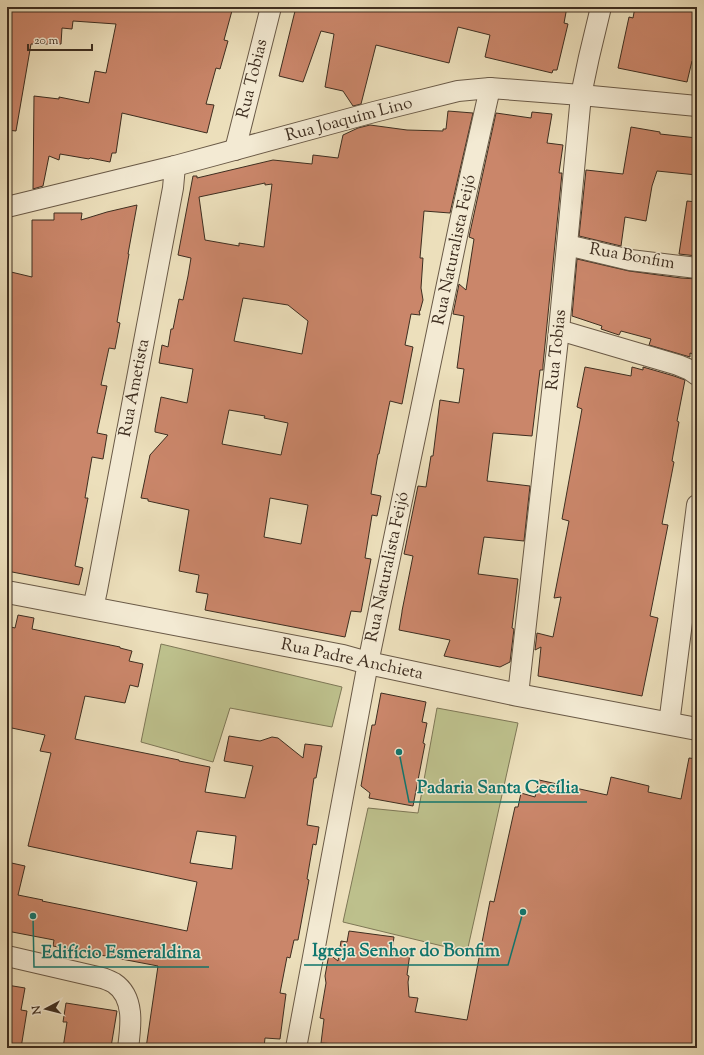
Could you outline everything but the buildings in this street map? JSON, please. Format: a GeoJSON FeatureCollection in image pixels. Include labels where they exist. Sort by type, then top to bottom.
{"type":"FeatureCollection","features":[{"type":"Feature","properties":{"kind":"street","name":"Rua Tobias"},"geometry":{"type":"LineString","coordinates":[[235,150],[271,7]]}},
{"type":"Feature","properties":{"kind":"street","name":"Rua Tobias"},"geometry":{"type":"LineString","coordinates":[[518,695],[560,330],[581,95],[601,7]]}},
{"type":"Feature","properties":{"kind":"street","name":"Rua Joaquim Lino"},"geometry":{"type":"LineString","coordinates":[[7,207],[175,166],[374,112],[458,91],[490,88],[697,106]]}},
{"type":"Feature","properties":{"kind":"street","name":"Rua Naturalista Feijó"},"geometry":{"type":"LineString","coordinates":[[296,1048],[368,663],[461,217],[490,88]]}},
{"type":"Feature","properties":{"kind":"street","name":"Rua Ametista"},"geometry":{"type":"LineString","coordinates":[[93,608],[173,188],[175,166]]}},
{"type":"Feature","properties":{"kind":"street","name":"Rua Bonfim"},"geometry":{"type":"LineString","coordinates":[[567,245],[630,260],[697,268]]}},
{"type":"Feature","properties":{"kind":"street"},"geometry":{"type":"LineString","coordinates":[[560,330],[678,365],[697,375]]}},
{"type":"Feature","properties":{"kind":"street"},"geometry":{"type":"LineString","coordinates":[[669,724],[697,505]]}},
{"type":"Feature","properties":{"kind":"street","name":"Rua Padre Anchieta"},"geometry":{"type":"LineString","coordinates":[[7,592],[343,656],[368,663],[518,695],[697,729]]}},
{"type":"Feature","properties":{"kind":"street"},"geometry":{"type":"LineString","coordinates":[[7,956],[102,978],[114,984],[124,993],[129,1004],[131,1027],[128,1048]]}},
{"type":"Feature","properties":{"kind":"green space"},"geometry":{"type":"Polygon","coordinates":[[[161,644],[342,687],[332,727],[230,708],[213,762],[141,742],[161,644]]]}},
{"type":"Feature","properties":{"kind":"green space"},"geometry":{"type":"Polygon","coordinates":[[[437,708],[518,723],[467,952],[343,922],[368,808],[418,813],[437,708]]]}},
{"type":"Feature","properties":{"kind":"place","name":"Padaria Santa Cecília"},"geometry":{"type":"Point","coordinates":[399,752]}},
{"type":"Feature","properties":{"kind":"place","name":"Igreja Senhor do Bonfim"},"geometry":{"type":"Point","coordinates":[523,912]}},
{"type":"Feature","properties":{"kind":"place","name":"Edifício Esmeraldina"},"geometry":{"type":"Point","coordinates":[33,916]}}]}
